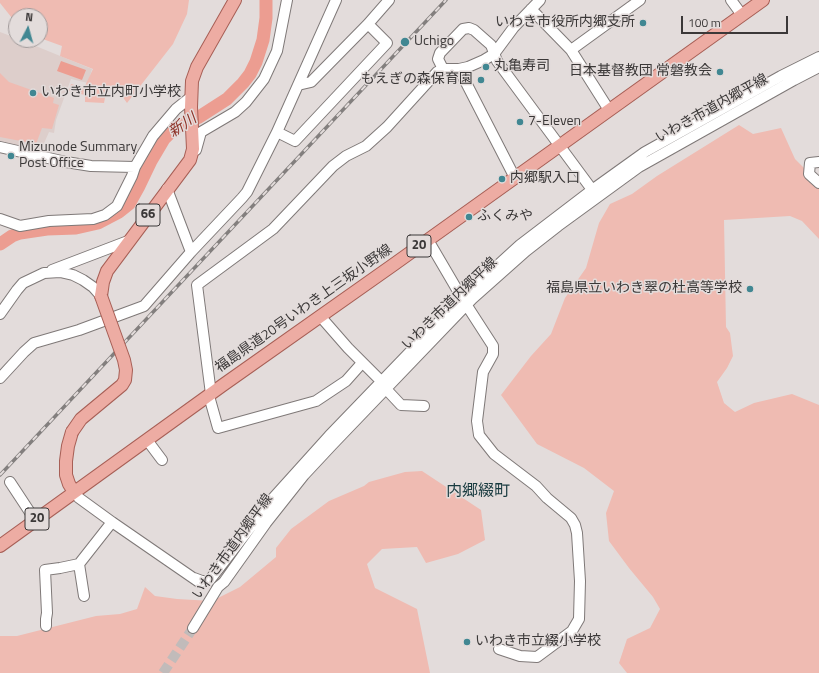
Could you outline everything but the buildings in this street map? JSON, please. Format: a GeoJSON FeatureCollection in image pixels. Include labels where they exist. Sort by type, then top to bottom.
{"type":"FeatureCollection","features":[{"type":"Feature","properties":{"kind":"main road"},"geometry":{"type":"LineString","coordinates":[[191,156],[193,149],[191,102],[192,81],[197,67],[235,0]]}},
{"type":"Feature","properties":{"kind":"main road","name":"福島県道20号いわき上三坂小野線"},"geometry":{"type":"LineString","coordinates":[[0,546],[320,316],[560,147],[609,110],[763,0]]}},
{"type":"Feature","properties":{"kind":"main road","name":"66"},"geometry":{"type":"LineString","coordinates":[[101,296],[103,282],[107,271],[191,156]]}},
{"type":"Feature","properties":{"kind":"main road"},"geometry":{"type":"LineString","coordinates":[[74,492],[66,475],[68,446],[72,432],[81,419],[122,386],[125,380],[126,370],[124,360],[101,296]]}},
{"type":"Feature","properties":{"kind":"street"},"geometry":{"type":"LineString","coordinates":[[191,156],[197,147],[200,132],[235,112],[246,102],[264,79],[277,51],[287,0]]}},
{"type":"Feature","properties":{"kind":"street"},"geometry":{"type":"LineString","coordinates":[[0,378],[34,343],[79,330],[144,306],[191,252],[247,192],[277,132],[336,0]]}},
{"type":"Feature","properties":{"kind":"street"},"geometry":{"type":"LineString","coordinates":[[298,85],[311,82],[368,24],[389,0]]}},
{"type":"Feature","properties":{"kind":"street"},"geometry":{"type":"LineString","coordinates":[[362,363],[346,381],[316,401],[218,428],[210,395],[197,285],[273,229],[333,166],[346,156],[366,146],[387,127],[433,75],[443,69],[459,70],[484,60],[494,54],[514,27],[540,0]]}},
{"type":"Feature","properties":{"kind":"street"},"geometry":{"type":"LineString","coordinates":[[571,50],[640,0]]}},
{"type":"Feature","properties":{"kind":"street"},"geometry":{"type":"LineString","coordinates":[[731,0],[742,15]]}},
{"type":"Feature","properties":{"kind":"street"},"geometry":{"type":"LineString","coordinates":[[531,9],[571,50],[609,110]]}},
{"type":"Feature","properties":{"kind":"street"},"geometry":{"type":"LineString","coordinates":[[277,132],[295,141],[387,43],[368,24]]}},
{"type":"Feature","properties":{"kind":"street"},"geometry":{"type":"LineString","coordinates":[[443,69],[438,59],[440,53],[463,29],[469,28],[474,30],[491,45],[496,61],[595,194]]}},
{"type":"Feature","properties":{"kind":"street","name":"いわき市道内郷平線"},"geometry":{"type":"LineString","coordinates":[[194,578],[202,581],[209,581],[274,497],[319,447],[383,385],[464,301],[645,152],[781,76],[819,57]]}},
{"type":"Feature","properties":{"kind":"street","name":"いわき市道内郷平線"},"geometry":{"type":"LineString","coordinates":[[595,194],[664,152],[819,67]]}},
{"type":"Feature","properties":{"kind":"street"},"geometry":{"type":"LineString","coordinates":[[459,70],[515,178]]}},
{"type":"Feature","properties":{"kind":"street"},"geometry":{"type":"LineString","coordinates":[[0,219],[20,226],[49,221],[93,219],[106,215],[117,206],[135,167],[153,136],[176,109],[191,102]]}},
{"type":"Feature","properties":{"kind":"street"},"geometry":{"type":"LineString","coordinates":[[0,147],[91,166],[135,167]]}},
{"type":"Feature","properties":{"kind":"street"},"geometry":{"type":"LineString","coordinates":[[819,162],[810,163],[809,174],[819,183]]}},
{"type":"Feature","properties":{"kind":"street"},"geometry":{"type":"LineString","coordinates":[[167,189],[191,252]]}},
{"type":"Feature","properties":{"kind":"street"},"geometry":{"type":"LineString","coordinates":[[428,240],[493,346],[493,354],[483,372],[477,421],[479,435],[494,454],[536,486],[547,498],[571,518],[577,533],[580,581],[579,619],[572,631],[537,657],[520,656],[499,649]]}},
{"type":"Feature","properties":{"kind":"street"},"geometry":{"type":"LineString","coordinates":[[0,314],[23,283],[44,273],[128,241]]}},
{"type":"Feature","properties":{"kind":"street"},"geometry":{"type":"LineString","coordinates":[[44,273],[60,272],[73,275],[93,287],[101,296]]}},
{"type":"Feature","properties":{"kind":"street"},"geometry":{"type":"LineString","coordinates":[[320,316],[401,405],[424,406]]}},
{"type":"Feature","properties":{"kind":"street","name":"いわき市道内郷平線"},"geometry":{"type":"LineString","coordinates":[[193,628],[218,587],[224,582],[266,523],[304,475],[383,385]]}},
{"type":"Feature","properties":{"kind":"street"},"geometry":{"type":"LineString","coordinates":[[147,440],[162,460]]}},
{"type":"Feature","properties":{"kind":"street"},"geometry":{"type":"LineString","coordinates":[[10,482],[35,520]]}},
{"type":"Feature","properties":{"kind":"street"},"geometry":{"type":"LineString","coordinates":[[74,492],[79,498],[112,522],[204,586],[218,587],[218,578],[256,520]]}},
{"type":"Feature","properties":{"kind":"street"},"geometry":{"type":"LineString","coordinates":[[46,626],[48,613],[45,570],[79,564],[112,522]]}},
{"type":"Feature","properties":{"kind":"street"},"geometry":{"type":"LineString","coordinates":[[79,564],[84,596]]}},
{"type":"Feature","properties":{"kind":"shaded area"},"geometry":{"type":"Polygon","coordinates":[[[0,0],[189,0],[187,14],[173,44],[127,103],[117,89],[107,87],[104,103],[85,102],[85,95],[69,91],[71,84],[84,88],[93,69],[60,56],[62,46],[48,41],[48,8],[8,8],[8,13],[0,3],[0,0]]]}},
{"type":"Feature","properties":{"kind":"shaded area","name":"いわき市立内町小学校"},"geometry":{"type":"Polygon","coordinates":[[[0,32],[8,35],[8,48],[41,48],[92,69],[88,83],[71,79],[56,120],[54,133],[49,132],[41,150],[0,143],[0,32]]]}},
{"type":"Feature","properties":{"kind":"shaded area"},"geometry":{"type":"Polygon","coordinates":[[[61,61],[86,70],[82,80],[57,71],[61,61]]]}},
{"type":"Feature","properties":{"kind":"shaded area"},"geometry":{"type":"Polygon","coordinates":[[[0,73],[9,82],[54,98],[53,103],[59,105],[52,129],[42,128],[36,144],[0,137],[0,73]]]}},
{"type":"Feature","properties":{"kind":"shaded area"},"geometry":{"type":"Polygon","coordinates":[[[739,125],[753,134],[781,128],[795,159],[819,183],[819,239],[802,221],[790,216],[724,220],[726,327],[730,333],[733,356],[717,382],[724,403],[735,412],[754,403],[792,394],[819,405],[819,673],[627,673],[619,663],[627,639],[650,628],[660,609],[653,597],[609,541],[606,513],[614,491],[584,468],[537,444],[501,395],[531,356],[551,334],[565,298],[586,268],[599,223],[610,204],[632,194],[657,176],[739,125]]]}},
{"type":"Feature","properties":{"kind":"shaded area"},"geometry":{"type":"Polygon","coordinates":[[[422,471],[481,510],[485,540],[458,554],[426,563],[417,547],[382,549],[367,564],[375,588],[417,609],[430,673],[0,673],[0,636],[17,636],[96,616],[120,614],[137,609],[145,587],[155,596],[212,601],[240,587],[276,557],[276,548],[291,529],[329,501],[364,486],[369,482],[405,472],[422,471]]]}},
{"type":"Feature","properties":{"kind":"waterway","name":"新川"},"geometry":{"type":"LineString","coordinates":[[0,244],[12,236],[20,233],[47,229],[76,228],[98,223],[119,212],[129,204],[164,139],[175,128],[199,117],[227,99],[250,74],[256,62],[263,40],[266,18],[266,0]]}},
{"type":"Feature","properties":{"kind":"tunnel"},"geometry":{"type":"LineString","coordinates":[[163,673],[193,628]]}},
{"type":"Feature","properties":{"kind":"railway"},"geometry":{"type":"LineString","coordinates":[[0,475],[446,0]]}},
{"type":"Feature","properties":{"kind":"place","name":"いわき市役所内郷支所"},"geometry":{"type":"Point","coordinates":[643,23]}},
{"type":"Feature","properties":{"kind":"place","name":"Uchigo"},"geometry":{"type":"Point","coordinates":[405,42]}},
{"type":"Feature","properties":{"kind":"place","name":"丸亀寿司"},"geometry":{"type":"Point","coordinates":[486,67]}},
{"type":"Feature","properties":{"kind":"place","name":"日本基督教団 常磐教会"},"geometry":{"type":"Point","coordinates":[720,72]}},
{"type":"Feature","properties":{"kind":"place","name":"もえぎの森保育園"},"geometry":{"type":"Point","coordinates":[481,80]}},
{"type":"Feature","properties":{"kind":"place","name":"いわき市立内町小学校"},"geometry":{"type":"Point","coordinates":[33,93]}},
{"type":"Feature","properties":{"kind":"place","name":"7-Eleven"},"geometry":{"type":"Point","coordinates":[520,122]}},
{"type":"Feature","properties":{"kind":"place","name":"Mizunode Summary Post Office"},"geometry":{"type":"Point","coordinates":[11,156]}},
{"type":"Feature","properties":{"kind":"place","name":"内郷駅入口"},"geometry":{"type":"Point","coordinates":[502,179]}},
{"type":"Feature","properties":{"kind":"place","name":"ふくみや"},"geometry":{"type":"Point","coordinates":[469,217]}},
{"type":"Feature","properties":{"kind":"place","name":"福島県立いわき翠の杜高等学校"},"geometry":{"type":"Point","coordinates":[750,289]}},
{"type":"Feature","properties":{"kind":"place","name":"いわき市立綴小学校"},"geometry":{"type":"Point","coordinates":[467,642]}},
{"type":"Feature","properties":{"kind":"district","name":"内郷綴町"},"geometry":{"type":"Point","coordinates":[478,492]}}]}
